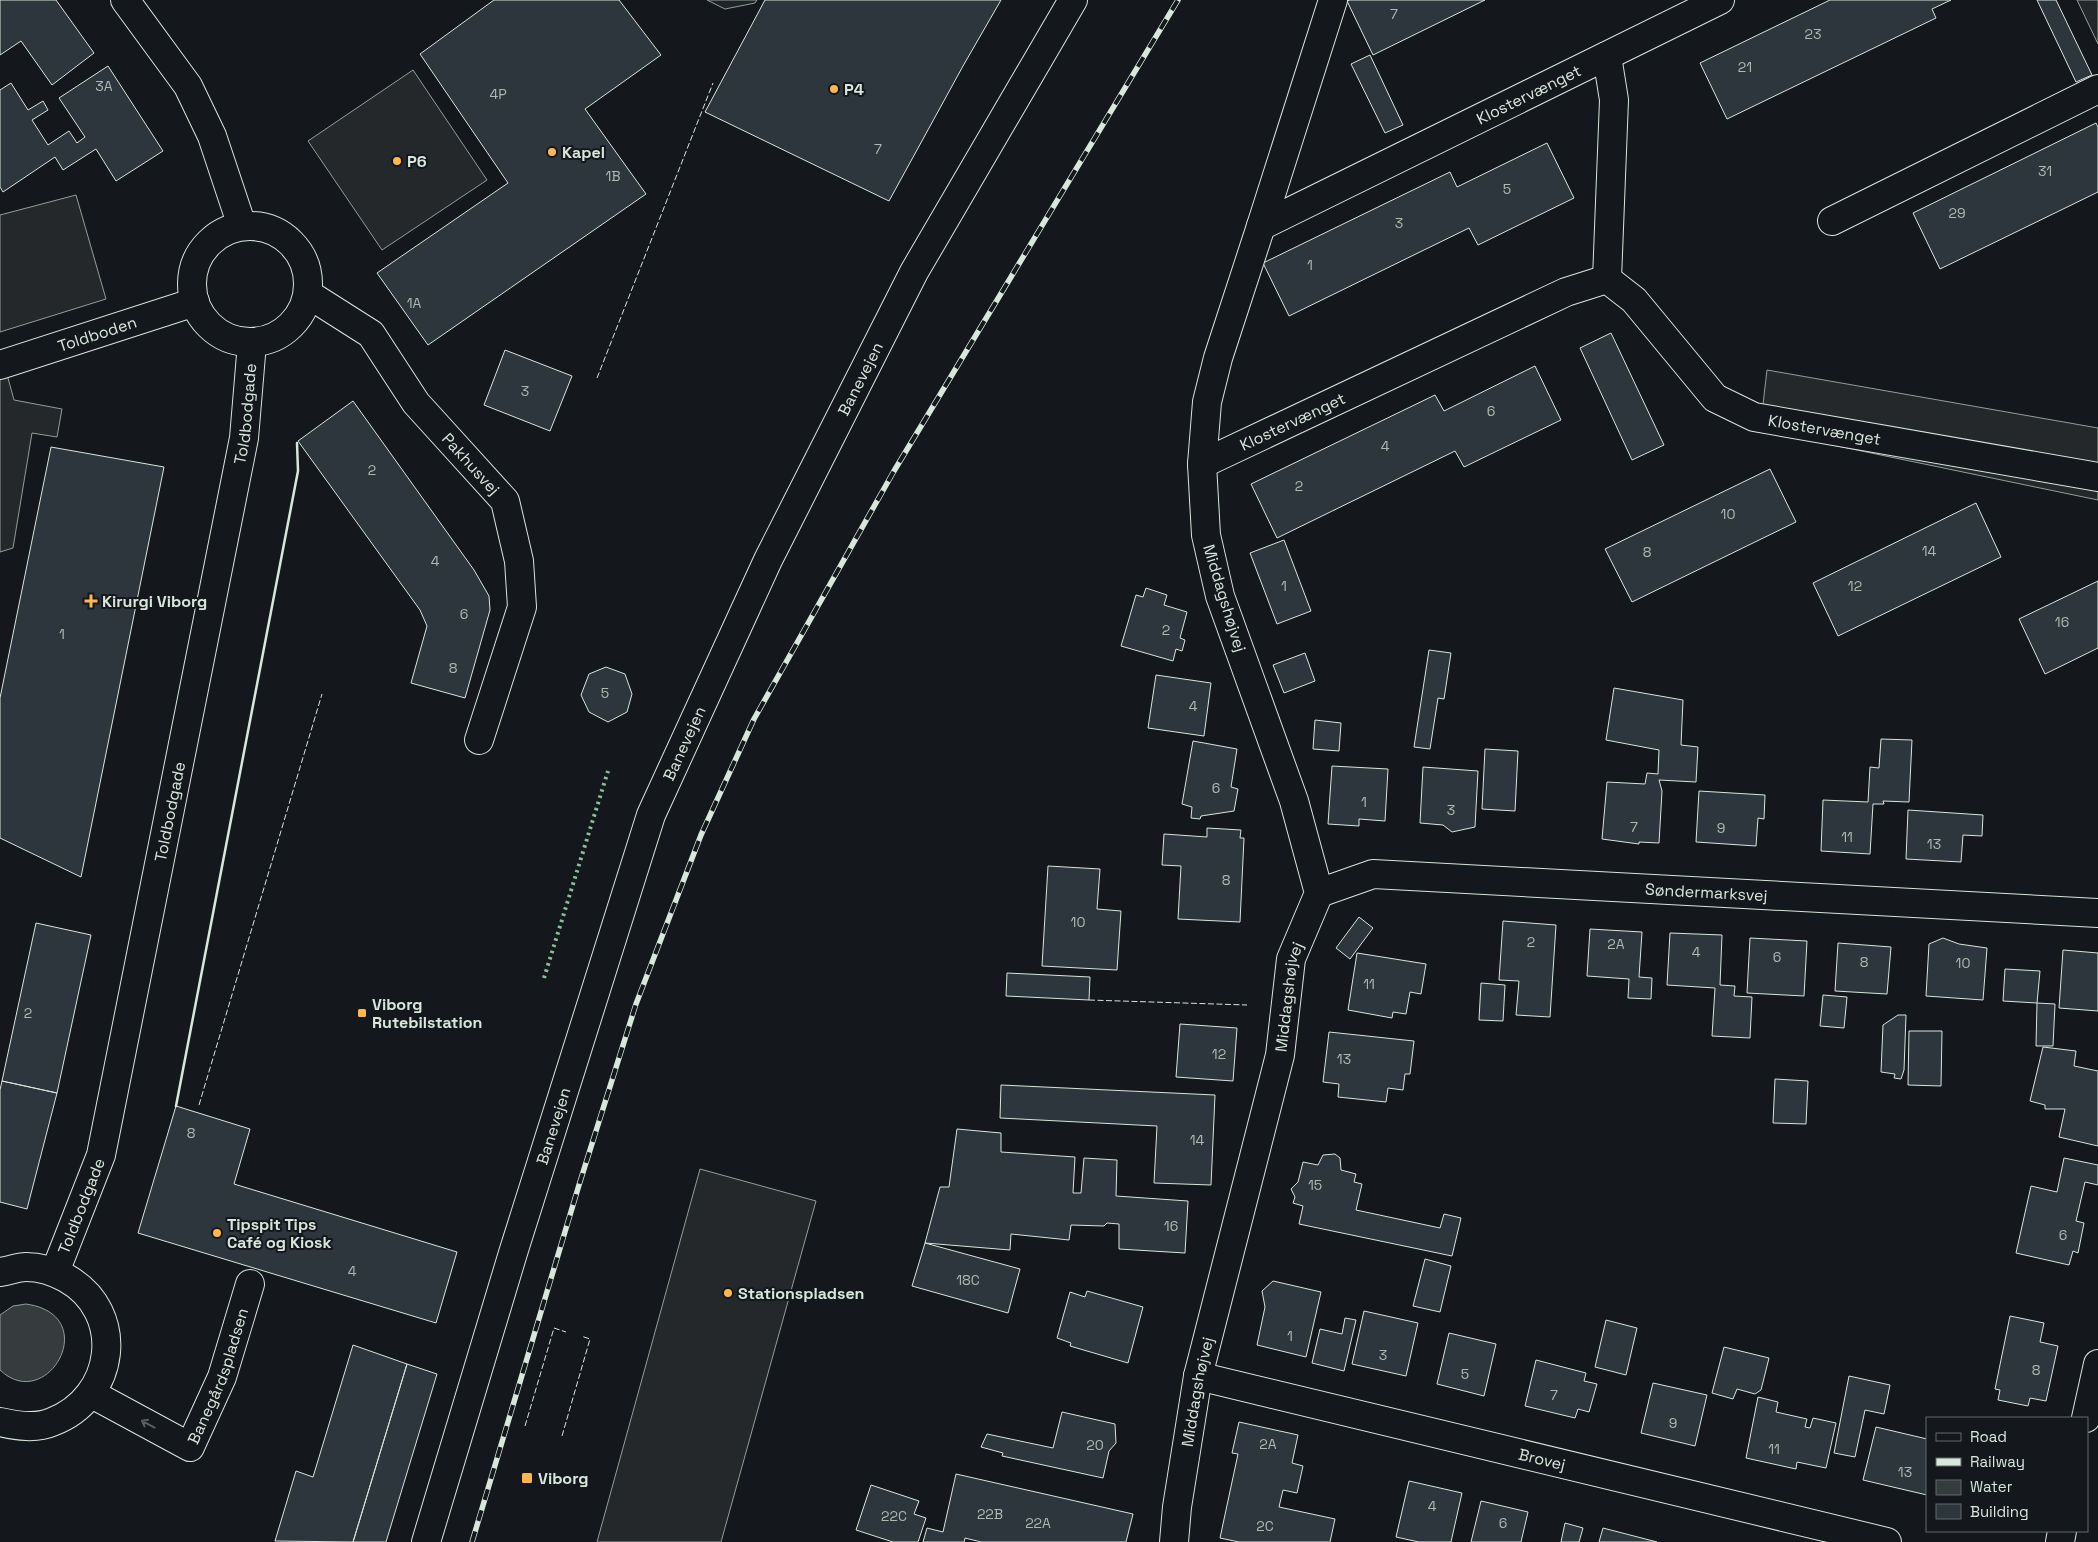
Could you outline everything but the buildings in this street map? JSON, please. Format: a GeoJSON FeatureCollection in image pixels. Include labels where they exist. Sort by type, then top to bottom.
{"type":"FeatureCollection","features":[{"type":"Feature","properties":{"kind":"street"},"geometry":{"type":"LineString","coordinates":[[125,0],[188,86],[212,136],[242,226]]}},
{"type":"Feature","properties":{"kind":"street","name":"Banevejen"},"geometry":{"type":"LineString","coordinates":[[426,1542],[513,1253],[651,815],[768,560],[910,280],[1073,0]]}},
{"type":"Feature","properties":{"kind":"street"},"geometry":{"type":"LineString","coordinates":[[1202,464],[1207,402],[1218,358],[1333,0]]}},
{"type":"Feature","properties":{"kind":"street","name":"Klostervænget"},"geometry":{"type":"LineString","coordinates":[[1261,226],[1607,56],[1706,3]]}},
{"type":"Feature","properties":{"kind":"street"},"geometry":{"type":"LineString","coordinates":[[1607,56],[1614,100],[1607,279]]}},
{"type":"Feature","properties":{"kind":"street"},"geometry":{"type":"LineString","coordinates":[[1832,221],[2098,89]]}},
{"type":"Feature","properties":{"kind":"street"},"geometry":{"type":"LineString","coordinates":[[242,226],[264,227],[284,236],[299,252],[308,272],[308,294],[301,313],[288,329],[272,339],[252,343],[227,338],[207,324],[194,302],[192,276],[201,253],[218,235],[242,226]]}},
{"type":"Feature","properties":{"kind":"street","name":"Klostervænget"},"geometry":{"type":"LineString","coordinates":[[1202,464],[1566,292],[1607,279],[1634,300],[1715,398],[1754,417],[2098,477]]}},
{"type":"Feature","properties":{"kind":"street","name":"Pakhusvej"},"geometry":{"type":"LineString","coordinates":[[308,294],[371,334],[416,403],[505,501],[519,560],[522,607],[479,740]]}},
{"type":"Feature","properties":{"kind":"street","name":"Toldboden"},"geometry":{"type":"LineString","coordinates":[[0,365],[194,302]]}},
{"type":"Feature","properties":{"kind":"street","name":"Toldbodgade"},"geometry":{"type":"LineString","coordinates":[[55,1272],[101,1155],[244,438],[252,343]]}},
{"type":"Feature","properties":{"kind":"street","name":"Middagshøjvej"},"geometry":{"type":"LineString","coordinates":[[1174,1542],[1177,1507],[1198,1376],[1280,1055],[1292,959],[1319,893],[1294,801],[1220,596],[1206,535],[1202,464]]}},
{"type":"Feature","properties":{"kind":"street","name":"Søndermarksvej"},"geometry":{"type":"LineString","coordinates":[[1319,893],[1373,874],[2098,913]]}},
{"type":"Feature","properties":{"kind":"street"},"geometry":{"type":"LineString","coordinates":[[0,1272],[26,1267],[55,1272],[75,1283],[92,1300],[103,1322],[107,1340],[106,1359],[101,1377],[92,1394],[74,1412],[51,1423],[26,1427],[0,1422]]}},
{"type":"Feature","properties":{"kind":"street","name":"Banegårdspladsen"},"geometry":{"type":"LineString","coordinates":[[92,1394],[190,1447],[222,1377],[250,1284]]}},
{"type":"Feature","properties":{"kind":"street"},"geometry":{"type":"LineString","coordinates":[[2086,1417],[2098,1364]]}},
{"type":"Feature","properties":{"kind":"street","name":"Brovej"},"geometry":{"type":"LineString","coordinates":[[1198,1376],[1886,1542]]}},
{"type":"Feature","properties":{"kind":"shaded area"},"geometry":{"type":"Polygon","coordinates":[[[707,0],[757,0],[755,3],[725,9],[707,0]]]}},
{"type":"Feature","properties":{"kind":"shaded area"},"geometry":{"type":"Polygon","coordinates":[[[2077,0],[2098,0],[2098,44],[2077,0]]]}},
{"type":"Feature","properties":{"kind":"shaded area","name":"P6"},"geometry":{"type":"Polygon","coordinates":[[[413,70],[487,180],[382,250],[308,141],[413,70]]]}},
{"type":"Feature","properties":{"kind":"shaded area"},"geometry":{"type":"Polygon","coordinates":[[[76,195],[106,299],[0,332],[0,215],[76,195]]]}},
{"type":"Feature","properties":{"kind":"shaded area"},"geometry":{"type":"Polygon","coordinates":[[[0,349],[14,400],[62,409],[57,437],[32,433],[13,548],[0,552],[0,349]]]}},
{"type":"Feature","properties":{"kind":"shaded area"},"geometry":{"type":"Polygon","coordinates":[[[1767,370],[2098,428],[2098,500],[1760,430],[1767,370]]]}},
{"type":"Feature","properties":{"kind":"shaded area","name":"Stationspladsen"},"geometry":{"type":"Polygon","coordinates":[[[700,1169],[816,1201],[721,1542],[597,1542],[700,1169]]]}},
{"type":"Feature","properties":{"kind":"water"},"geometry":{"type":"Polygon","coordinates":[[[26,1304],[49,1312],[61,1325],[64,1342],[60,1358],[49,1372],[35,1380],[18,1381],[0,1370],[0,1315],[13,1306],[26,1304]]]}},
{"type":"Feature","properties":{"kind":"railway"},"geometry":{"type":"LineString","coordinates":[[472,1542],[579,1185],[636,1004],[701,835],[754,719],[894,471],[1178,0]]}},
{"type":"Feature","properties":{"kind":"hedge"},"geometry":{"type":"LineString","coordinates":[[544,978],[608,771]]}},
{"type":"Feature","properties":{"kind":"fence"},"geometry":{"type":"LineString","coordinates":[[597,378],[713,83]]}},
{"type":"Feature","properties":{"kind":"fence"},"geometry":{"type":"LineString","coordinates":[[199,1105],[322,694]]}},
{"type":"Feature","properties":{"kind":"fence"},"geometry":{"type":"LineString","coordinates":[[1089,1000],[1247,1005]]}},
{"type":"Feature","properties":{"kind":"fence"},"geometry":{"type":"LineString","coordinates":[[525,1426],[554,1328],[566,1332]]}},
{"type":"Feature","properties":{"kind":"fence"},"geometry":{"type":"LineString","coordinates":[[562,1436],[590,1339],[581,1336]]}},
{"type":"Feature","properties":{"kind":"wall"},"geometry":{"type":"LineString","coordinates":[[176,1106],[298,471],[297,443]]}},
{"type":"Feature","properties":{"kind":"place","name":"P4"},"geometry":{"type":"Point","coordinates":[834,89]}},
{"type":"Feature","properties":{"kind":"place","name":"Kapel"},"geometry":{"type":"Point","coordinates":[552,152]}},
{"type":"Feature","properties":{"kind":"place","name":"P6"},"geometry":{"type":"Point","coordinates":[397,161]}},
{"type":"Feature","properties":{"kind":"place","name":"Kirurgi Viborg"},"geometry":{"type":"Point","coordinates":[91,601]}},
{"type":"Feature","properties":{"kind":"place","name":"Viborg Rutebilstation"},"geometry":{"type":"Point","coordinates":[362,1013]}},
{"type":"Feature","properties":{"kind":"place","name":"Tipspit Tips Café og Kiosk"},"geometry":{"type":"Point","coordinates":[217,1233]}},
{"type":"Feature","properties":{"kind":"place","name":"Stationspladsen"},"geometry":{"type":"Point","coordinates":[728,1293]}},
{"type":"Feature","properties":{"kind":"place","name":"Viborg"},"geometry":{"type":"Point","coordinates":[527,1478]}}]}
